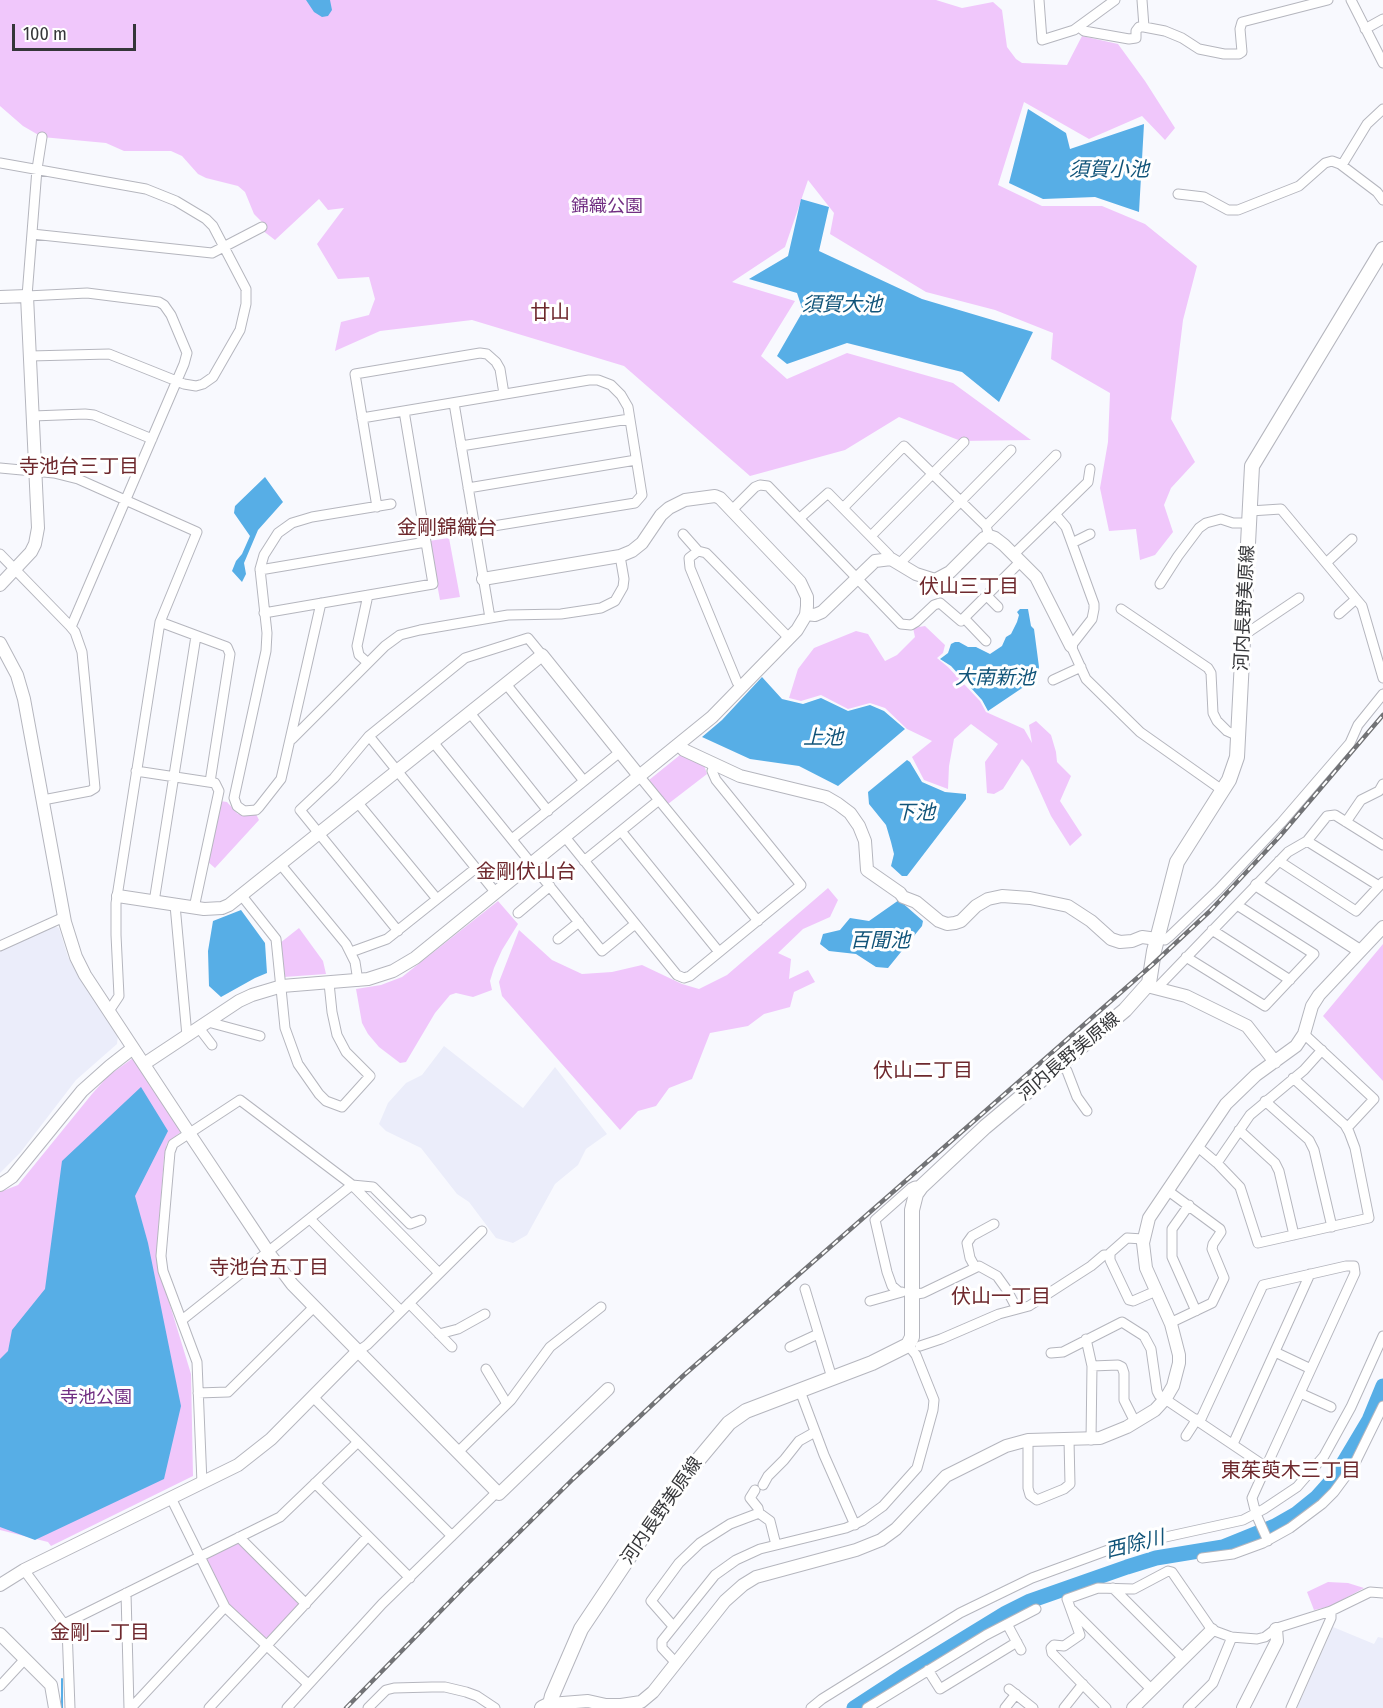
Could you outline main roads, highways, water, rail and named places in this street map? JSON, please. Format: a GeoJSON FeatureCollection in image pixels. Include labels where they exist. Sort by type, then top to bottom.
{"type":"FeatureCollection","features":[{"type":"Feature","properties":{"kind":"main road","name":"河内長野美原線"},"geometry":{"type":"LineString","coordinates":[[546,1706],[581,1629],[687,1473],[729,1423],[740,1415],[914,1346],[907,1292],[912,1210],[916,1194],[986,1127],[1151,987],[1150,979],[1157,939],[1177,862],[1235,765],[1252,466],[1383,249]]}},
{"type":"Feature","properties":{"kind":"water"},"geometry":{"type":"Polygon","coordinates":[[[306,0],[330,0],[332,10],[328,16],[322,17],[314,12],[306,0]]]}},
{"type":"Feature","properties":{"kind":"water","name":"須賀小池"},"geometry":{"type":"Polygon","coordinates":[[[1028,109],[1066,133],[1070,149],[1144,124],[1139,212],[1095,197],[1043,199],[1009,183],[1028,109]]]}},
{"type":"Feature","properties":{"kind":"water","name":"須賀大池"},"geometry":{"type":"Polygon","coordinates":[[[801,199],[829,207],[819,251],[922,299],[1033,332],[999,402],[962,372],[847,343],[787,364],[777,356],[803,311],[797,293],[749,279],[788,256],[801,199]]]}},
{"type":"Feature","properties":{"kind":"water"},"geometry":{"type":"Polygon","coordinates":[[[265,477],[283,502],[258,530],[244,563],[246,574],[242,582],[232,571],[250,536],[234,513],[235,506],[265,477]]]}},
{"type":"Feature","properties":{"kind":"water","name":"大南新池"},"geometry":{"type":"Polygon","coordinates":[[[1020,609],[1028,609],[1031,626],[1034,629],[1039,667],[1037,678],[988,711],[982,700],[951,666],[940,659],[948,653],[951,644],[955,642],[968,647],[976,647],[990,654],[1002,646],[1006,637],[1011,634],[1019,615],[1017,612],[1020,609]]]}},
{"type":"Feature","properties":{"kind":"water","name":"上池"},"geometry":{"type":"Polygon","coordinates":[[[762,677],[782,699],[803,704],[821,698],[848,711],[870,705],[884,711],[905,729],[838,786],[799,766],[750,759],[702,737],[722,720],[762,677]]]}},
{"type":"Feature","properties":{"kind":"water","name":"下池"},"geometry":{"type":"Polygon","coordinates":[[[907,760],[922,782],[945,792],[966,794],[966,799],[907,876],[902,876],[891,866],[894,854],[886,825],[869,804],[868,792],[907,760]]]}},
{"type":"Feature","properties":{"kind":"water","name":"百聞池"},"geometry":{"type":"Polygon","coordinates":[[[899,900],[923,921],[922,926],[888,968],[876,967],[856,954],[829,951],[820,944],[823,934],[840,930],[850,918],[869,921],[899,900]]]}},
{"type":"Feature","properties":{"kind":"water"},"geometry":{"type":"Polygon","coordinates":[[[241,910],[265,943],[267,973],[221,997],[209,986],[208,951],[213,921],[241,910]]]}},
{"type":"Feature","properties":{"kind":"water","name":"寺池公園"},"geometry":{"type":"Polygon","coordinates":[[[141,1087],[168,1131],[135,1196],[148,1243],[181,1406],[164,1479],[35,1540],[0,1527],[0,1359],[8,1351],[12,1330],[45,1289],[62,1161],[141,1087]]]}},
{"type":"Feature","properties":{"kind":"waterway","name":"西除川"},"geometry":{"type":"LineString","coordinates":[[854,1708],[1006,1613],[1030,1601],[1156,1558],[1223,1547],[1275,1526],[1296,1514],[1317,1497],[1335,1477],[1369,1420],[1383,1386]]}},
{"type":"Feature","properties":{"kind":"waterway"},"geometry":{"type":"LineString","coordinates":[[62,1679],[62,1708]]}},
{"type":"Feature","properties":{"kind":"railway"},"geometry":{"type":"LineString","coordinates":[[346,1708],[573,1479],[684,1375],[1152,965],[1210,911],[1280,836],[1383,715]]}},
{"type":"Feature","properties":{"kind":"district","name":"廿山"},"geometry":{"type":"Point","coordinates":[550,313]}},
{"type":"Feature","properties":{"kind":"district","name":"寺池台三丁目"},"geometry":{"type":"Point","coordinates":[79,467]}},
{"type":"Feature","properties":{"kind":"district","name":"金剛錦織台"},"geometry":{"type":"Point","coordinates":[447,528]}},
{"type":"Feature","properties":{"kind":"district","name":"伏山三丁目"},"geometry":{"type":"Point","coordinates":[969,587]}},
{"type":"Feature","properties":{"kind":"district","name":"金剛伏山台"},"geometry":{"type":"Point","coordinates":[526,872]}},
{"type":"Feature","properties":{"kind":"district","name":"伏山二丁目"},"geometry":{"type":"Point","coordinates":[923,1071]}},
{"type":"Feature","properties":{"kind":"district","name":"寺池台五丁目"},"geometry":{"type":"Point","coordinates":[269,1268]}},
{"type":"Feature","properties":{"kind":"district","name":"伏山一丁目"},"geometry":{"type":"Point","coordinates":[1001,1297]}},
{"type":"Feature","properties":{"kind":"district","name":"東茱萸木三丁目"},"geometry":{"type":"Point","coordinates":[1291,1471]}},
{"type":"Feature","properties":{"kind":"district","name":"金剛一丁目"},"geometry":{"type":"Point","coordinates":[100,1633]}},
{"type":"Feature","properties":{"kind":"park label","name":"錦織公園"},"geometry":{"type":"Point","coordinates":[607,207]}}]}
